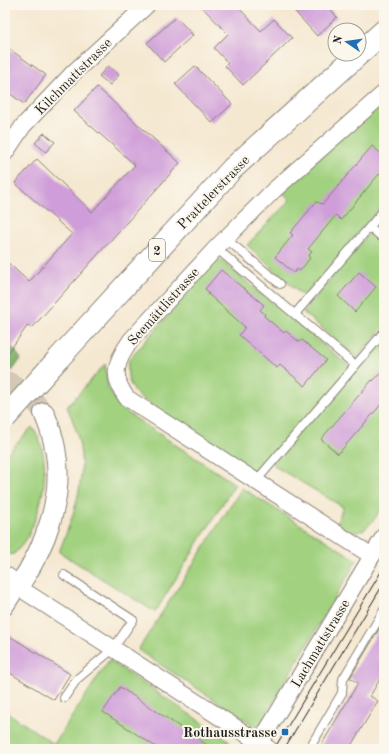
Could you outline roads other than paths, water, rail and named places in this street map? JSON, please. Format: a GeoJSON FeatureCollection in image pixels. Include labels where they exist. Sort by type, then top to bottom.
{"type":"FeatureCollection","features":[{"type":"Feature","properties":{"kind":"main road","name":"Prattelerstrasse"},"geometry":{"type":"LineString","coordinates":[[5,418],[232,169],[384,31]]}},
{"type":"Feature","properties":{"kind":"street","name":"Kilchmattstrasse"},"geometry":{"type":"LineString","coordinates":[[5,153],[20,131],[73,73],[147,5]]}},
{"type":"Feature","properties":{"kind":"street","name":"Seemättlistrasse"},"geometry":{"type":"LineString","coordinates":[[372,556],[127,398],[120,389],[116,377],[121,353],[131,340],[221,243],[274,190],[384,93]]}},
{"type":"Feature","properties":{"kind":"street"},"geometry":{"type":"LineString","coordinates":[[5,607],[9,583],[30,570],[48,530],[56,498],[58,472],[56,449],[44,413]]}},
{"type":"Feature","properties":{"kind":"street","name":"Lachmattstrasse"},"geometry":{"type":"LineString","coordinates":[[261,747],[384,536]]}},
{"type":"Feature","properties":{"kind":"street"},"geometry":{"type":"LineString","coordinates":[[9,583],[113,649],[261,747]]}},
{"type":"Feature","properties":{"kind":"lane"},"geometry":{"type":"LineString","coordinates":[[294,314],[384,210]]}},
{"type":"Feature","properties":{"kind":"lane"},"geometry":{"type":"LineString","coordinates":[[370,227],[384,239]]}},
{"type":"Feature","properties":{"kind":"lane"},"geometry":{"type":"LineString","coordinates":[[221,243],[280,284]]}},
{"type":"Feature","properties":{"kind":"lane"},"geometry":{"type":"LineString","coordinates":[[221,243],[294,314],[356,365]]}},
{"type":"Feature","properties":{"kind":"lane"},"geometry":{"type":"LineString","coordinates":[[256,481],[384,332]]}},
{"type":"Feature","properties":{"kind":"lane"},"geometry":{"type":"LineString","coordinates":[[64,575],[133,620],[113,649],[77,679],[64,698]]}},
{"type":"Feature","properties":{"kind":"lane"},"geometry":{"type":"LineString","coordinates":[[309,749],[342,693],[343,679],[384,610]]}},
{"type":"Feature","properties":{"kind":"tunnel"},"geometry":{"type":"LineString","coordinates":[[5,380],[17,386],[27,394],[44,413]]}},
{"type":"Feature","properties":{"kind":"tram line"},"geometry":{"type":"LineString","coordinates":[[274,749],[384,567]]}},
{"type":"Feature","properties":{"kind":"tram line"},"geometry":{"type":"LineString","coordinates":[[284,749],[384,583]]}},
{"type":"Feature","properties":{"kind":"place","name":"Rothausstrasse"},"geometry":{"type":"Point","coordinates":[285,732]}}]}
